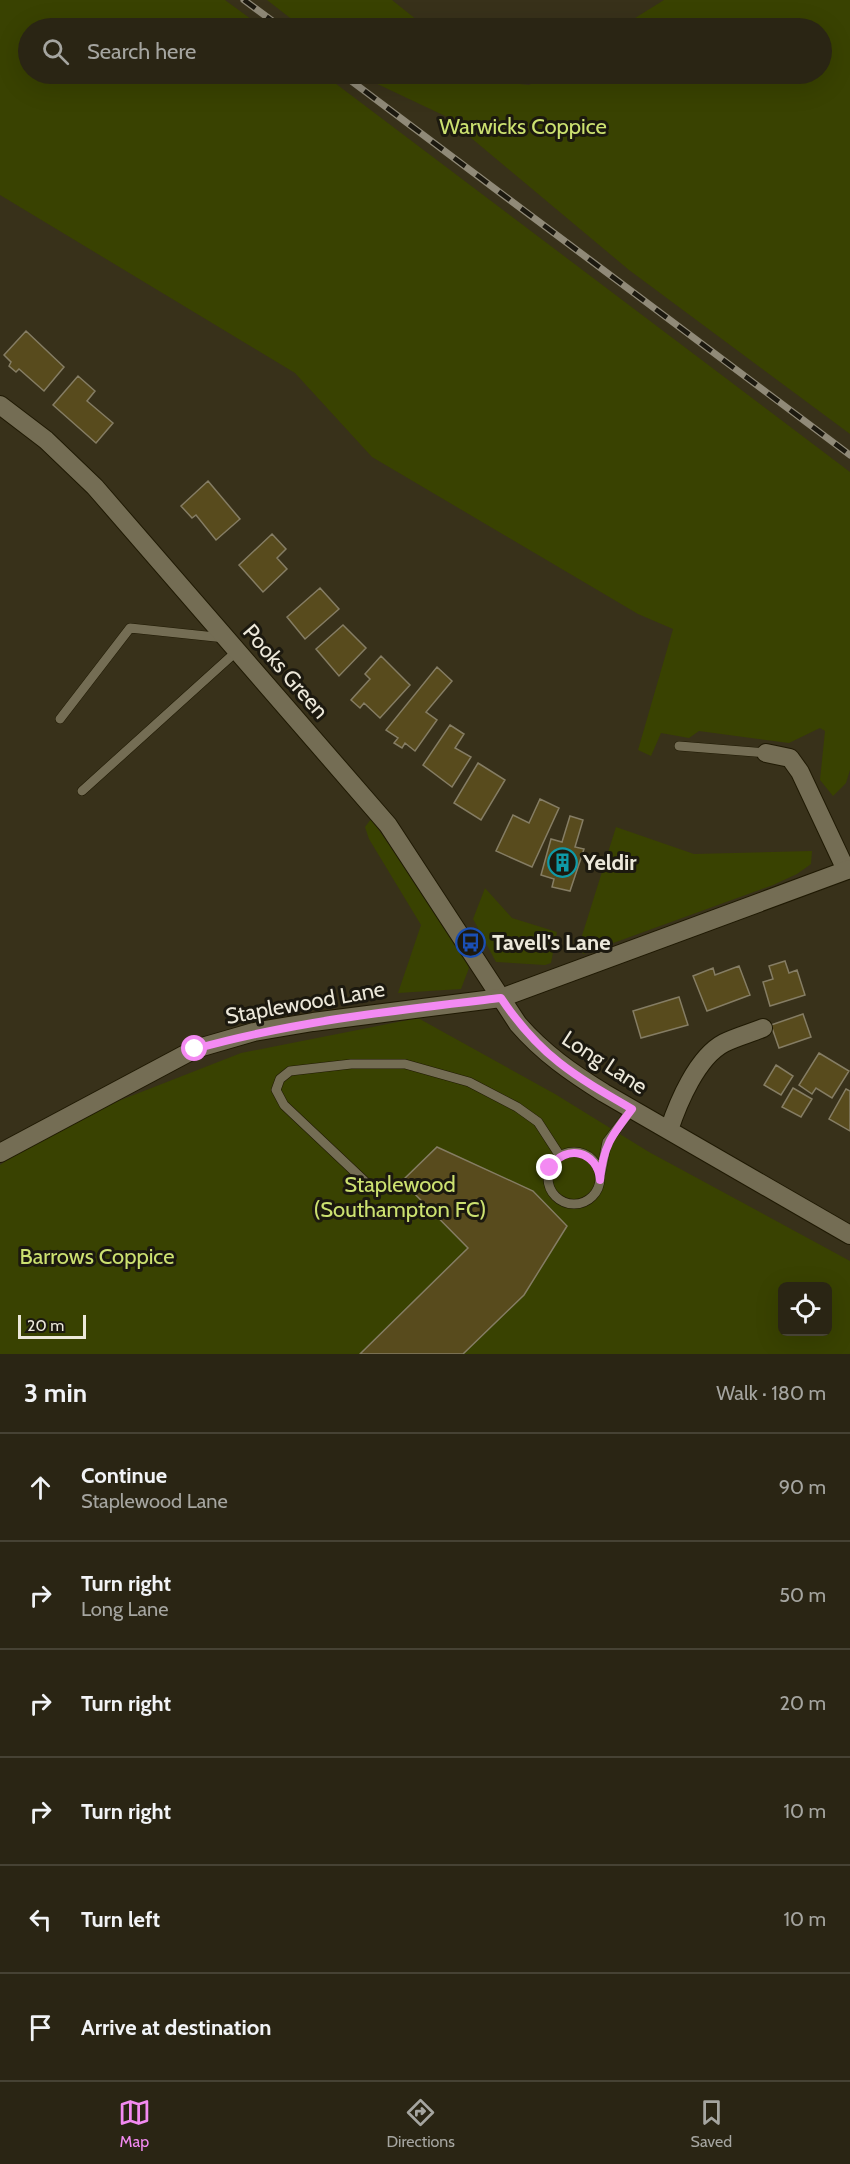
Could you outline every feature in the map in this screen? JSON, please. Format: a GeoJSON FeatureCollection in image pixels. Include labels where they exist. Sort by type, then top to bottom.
{"type":"FeatureCollection","features":[{"type":"Feature","properties":{"kind":"street","name":"Pooks Green"},"geometry":{"type":"LineString","coordinates":[[0,405],[46,440],[95,487],[388,825],[501,998]]}},
{"type":"Feature","properties":{"kind":"street"},"geometry":{"type":"LineString","coordinates":[[501,998],[848,869],[795,765],[790,758],[766,753]]}},
{"type":"Feature","properties":{"kind":"street","name":"Long Lane"},"geometry":{"type":"LineString","coordinates":[[501,998],[537,1046],[566,1069],[850,1235]]}},
{"type":"Feature","properties":{"kind":"street","name":"Staplewood Lane"},"geometry":{"type":"LineString","coordinates":[[0,1153],[195,1049],[254,1032],[313,1022],[501,998]]}},
{"type":"Feature","properties":{"kind":"street"},"geometry":{"type":"LineString","coordinates":[[669,1130],[688,1086],[714,1052],[722,1044],[764,1029]]}},
{"type":"Feature","properties":{"kind":"lane"},"geometry":{"type":"LineString","coordinates":[[60,718],[130,628],[231,644]]}},
{"type":"Feature","properties":{"kind":"lane"},"geometry":{"type":"LineString","coordinates":[[82,791],[231,644]]}},
{"type":"Feature","properties":{"kind":"lane"},"geometry":{"type":"LineString","coordinates":[[680,746],[766,753]]}},
{"type":"Feature","properties":{"kind":"lane"},"geometry":{"type":"LineString","coordinates":[[373,1189],[284,1106],[276,1090],[280,1079],[290,1071],[351,1064],[405,1064],[469,1082],[517,1107],[538,1122],[560,1156]]}},
{"type":"Feature","properties":{"kind":"lane"},"geometry":{"type":"LineString","coordinates":[[600,1180],[599,1172],[591,1158],[576,1152],[560,1156],[550,1168],[548,1176],[553,1193],[560,1199],[577,1203],[592,1196],[600,1180],[602,1158],[607,1142],[632,1109]]}},
{"type":"Feature","properties":{"kind":"green space"},"geometry":{"type":"Polygon","coordinates":[[[0,0],[225,0],[249,18],[18,18],[18,84],[336,84],[850,472],[850,770],[846,783],[833,796],[820,780],[825,731],[820,728],[789,743],[699,731],[689,738],[661,733],[651,756],[638,750],[673,629],[638,614],[372,457],[295,373],[0,195],[0,0]]]}},
{"type":"Feature","properties":{"kind":"green space"},"geometry":{"type":"Polygon","coordinates":[[[267,0],[392,0],[414,18],[290,18],[267,0]]]}},
{"type":"Feature","properties":{"kind":"green space","name":"Warwicks Coppice"},"geometry":{"type":"Polygon","coordinates":[[[664,0],[850,0],[850,434],[629,270],[445,116],[377,84],[832,84],[832,18],[635,18],[664,0]]]}},
{"type":"Feature","properties":{"kind":"green space"},"geometry":{"type":"Polygon","coordinates":[[[371,819],[460,945],[469,968],[461,989],[398,993],[421,925],[369,839],[365,827],[371,819]]]}},
{"type":"Feature","properties":{"kind":"green space"},"geometry":{"type":"Polygon","coordinates":[[[616,827],[694,854],[812,851],[811,864],[797,874],[773,885],[583,954],[580,942],[616,827]]]}},
{"type":"Feature","properties":{"kind":"green space"},"geometry":{"type":"Polygon","coordinates":[[[485,888],[512,918],[557,932],[551,963],[545,965],[496,962],[473,919],[485,888]]]}},
{"type":"Feature","properties":{"kind":"green space","name":"Staplewood (Southampton FC)"},"geometry":{"type":"Polygon","coordinates":[[[418,1018],[555,1094],[649,1152],[850,1261],[850,1354],[0,1354],[0,1165],[62,1123],[241,1053],[418,1018]]]}},
{"type":"Feature","properties":{"kind":"building"},"geometry":{"type":"Polygon","coordinates":[[[26,331],[64,367],[44,391],[19,369],[16,372],[9,366],[11,362],[4,355],[26,331]]]}},
{"type":"Feature","properties":{"kind":"building"},"geometry":{"type":"Polygon","coordinates":[[[78,376],[95,391],[87,401],[113,423],[96,443],[53,405],[78,376]]]}},
{"type":"Feature","properties":{"kind":"building"},"geometry":{"type":"Polygon","coordinates":[[[208,481],[240,519],[216,540],[196,515],[192,518],[181,506],[208,481]]]}},
{"type":"Feature","properties":{"kind":"building"},"geometry":{"type":"Polygon","coordinates":[[[272,534],[286,549],[277,558],[287,569],[263,592],[239,565],[272,534]]]}},
{"type":"Feature","properties":{"kind":"building"},"geometry":{"type":"Polygon","coordinates":[[[320,588],[339,609],[305,639],[287,617],[320,588]]]}},
{"type":"Feature","properties":{"kind":"building"},"geometry":{"type":"Polygon","coordinates":[[[343,625],[366,648],[339,676],[316,649],[343,625]]]}},
{"type":"Feature","properties":{"kind":"building"},"geometry":{"type":"Polygon","coordinates":[[[381,656],[410,685],[380,718],[364,703],[360,708],[351,700],[370,679],[365,674],[381,656]]]}},
{"type":"Feature","properties":{"kind":"building"},"geometry":{"type":"Polygon","coordinates":[[[437,667],[452,681],[426,712],[437,720],[415,751],[405,743],[402,748],[394,743],[398,738],[386,730],[437,667]]]}},
{"type":"Feature","properties":{"kind":"building"},"geometry":{"type":"Polygon","coordinates":[[[450,725],[464,734],[455,748],[471,757],[452,787],[423,765],[450,725]]]}},
{"type":"Feature","properties":{"kind":"building"},"geometry":{"type":"Polygon","coordinates":[[[478,763],[505,780],[481,820],[454,803],[478,763]]]}},
{"type":"Feature","properties":{"kind":"building"},"geometry":{"type":"Polygon","coordinates":[[[540,799],[559,808],[532,867],[496,851],[513,815],[529,823],[540,799]]]}},
{"type":"Feature","properties":{"kind":"building","name":"Yeldir"},"geometry":{"type":"Polygon","coordinates":[[[570,816],[583,820],[575,847],[584,849],[570,891],[552,887],[554,879],[541,875],[551,839],[562,842],[570,816]]]}},
{"type":"Feature","properties":{"kind":"building"},"geometry":{"type":"Polygon","coordinates":[[[785,961],[789,973],[797,970],[805,995],[770,1006],[763,982],[773,979],[769,966],[785,961]]]}},
{"type":"Feature","properties":{"kind":"building"},"geometry":{"type":"Polygon","coordinates":[[[739,966],[750,995],[707,1011],[693,976],[713,968],[715,975],[739,966]]]}},
{"type":"Feature","properties":{"kind":"building"},"geometry":{"type":"Polygon","coordinates":[[[679,997],[688,1025],[641,1038],[633,1011],[679,997]]]}},
{"type":"Feature","properties":{"kind":"building"},"geometry":{"type":"Polygon","coordinates":[[[803,1014],[811,1037],[779,1048],[771,1025],[803,1014]]]}},
{"type":"Feature","properties":{"kind":"building"},"geometry":{"type":"Polygon","coordinates":[[[819,1053],[849,1071],[832,1098],[816,1088],[812,1094],[799,1085],[819,1053]]]}},
{"type":"Feature","properties":{"kind":"building"},"geometry":{"type":"Polygon","coordinates":[[[776,1065],[793,1076],[781,1095],[764,1085],[776,1065]]]}},
{"type":"Feature","properties":{"kind":"building"},"geometry":{"type":"Polygon","coordinates":[[[793,1088],[812,1099],[801,1117],[782,1107],[793,1088]]]}},
{"type":"Feature","properties":{"kind":"building"},"geometry":{"type":"Polygon","coordinates":[[[846,1089],[850,1091],[850,1131],[829,1119],[846,1089]]]}},
{"type":"Feature","properties":{"kind":"building"},"geometry":{"type":"Polygon","coordinates":[[[437,1147],[533,1191],[567,1226],[524,1295],[463,1354],[360,1354],[468,1248],[402,1181],[437,1147]]]}},
{"type":"Feature","properties":{"kind":"railway"},"geometry":{"type":"LineString","coordinates":[[244,0],[268,18]]}},
{"type":"Feature","properties":{"kind":"railway"},"geometry":{"type":"LineString","coordinates":[[355,84],[850,455]]}},
{"type":"Feature","properties":{"kind":"place","name":"Yeldir"},"geometry":{"type":"Point","coordinates":[562,862]}},
{"type":"Feature","properties":{"kind":"place","name":"Tavell's Lane"},"geometry":{"type":"Point","coordinates":[471,942]}},
{"type":"Feature","properties":{"kind":"route"},"geometry":{"type":"LineString","coordinates":[[195,1049],[254,1032],[313,1022],[501,998],[518,1024],[537,1046],[566,1069],[632,1109],[607,1142],[602,1158],[600,1180],[596,1164],[591,1158],[576,1152],[560,1156],[550,1168]]}},
{"type":"Feature","properties":{"kind":"park label","name":"Barrows Coppice"},"geometry":{"type":"Point","coordinates":[97,1256]}}]}
